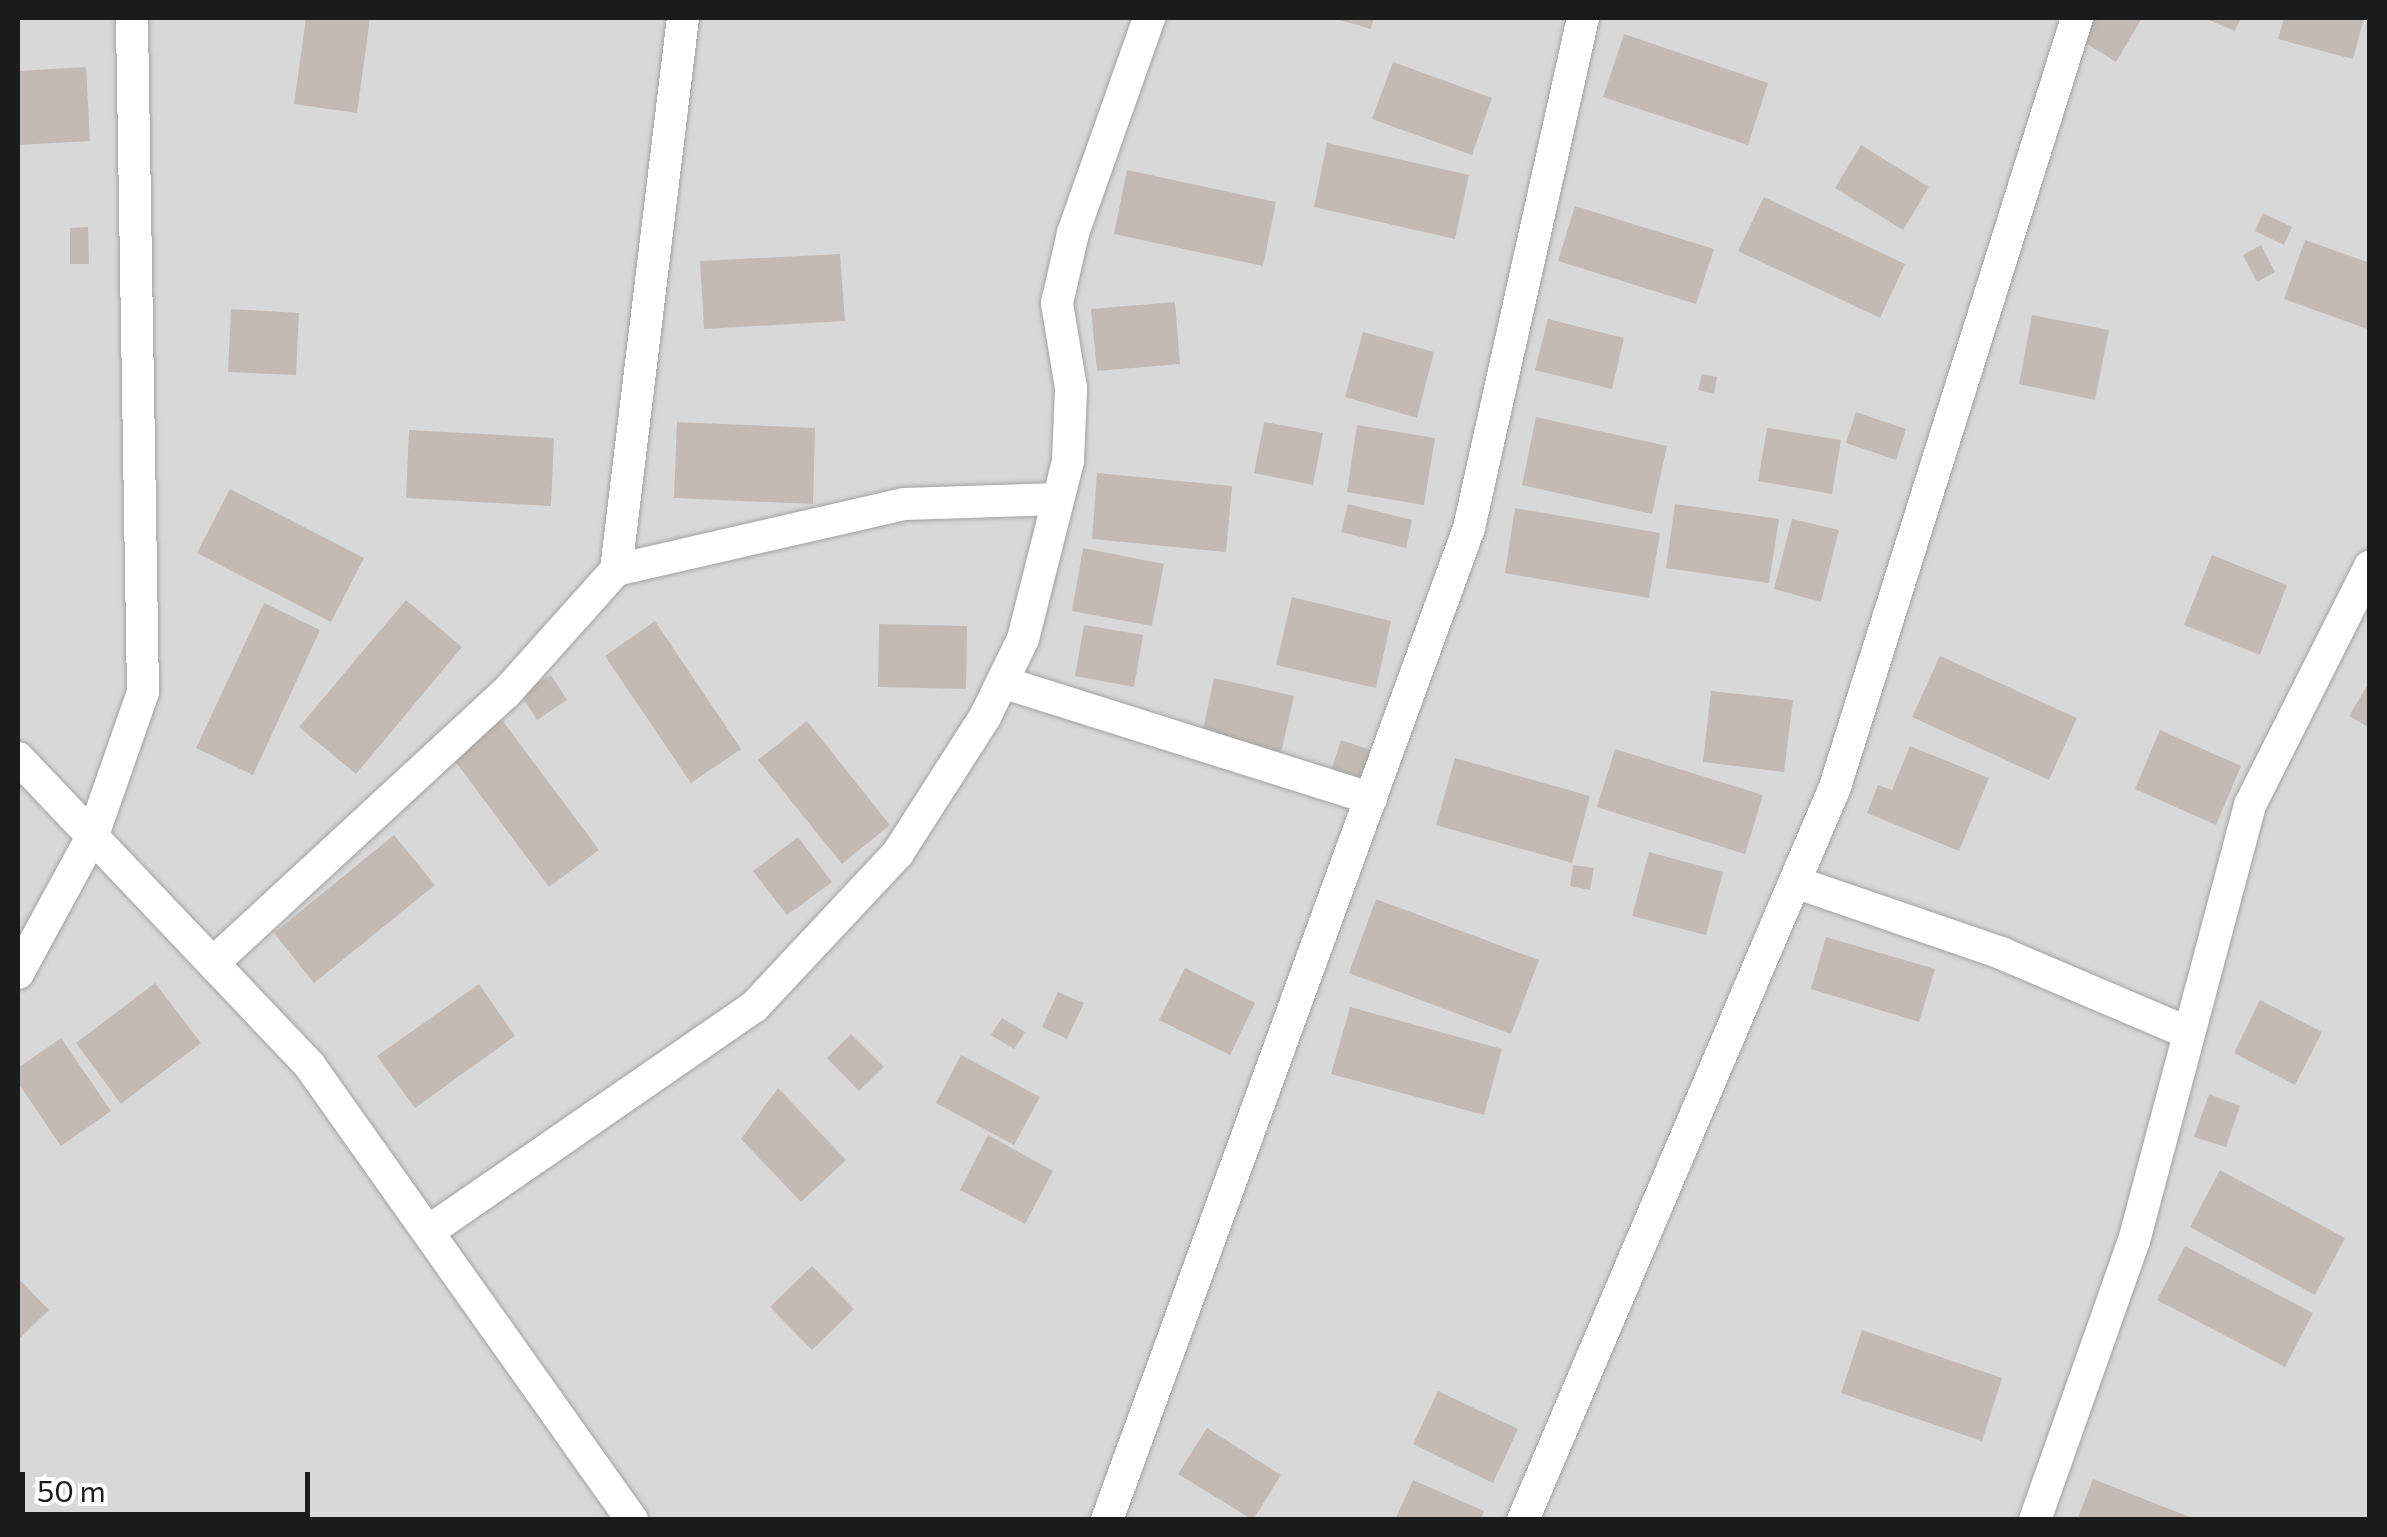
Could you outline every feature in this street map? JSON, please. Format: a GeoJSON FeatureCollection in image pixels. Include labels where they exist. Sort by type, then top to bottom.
{"type":"FeatureCollection","features":[{"type":"Feature","properties":{"kind":"street"},"geometry":{"type":"LineString","coordinates":[[18,973],[93,835],[144,692],[132,18]]}},
{"type":"Feature","properties":{"kind":"street"},"geometry":{"type":"LineString","coordinates":[[616,570],[683,18]]}},
{"type":"Feature","properties":{"kind":"street"},"geometry":{"type":"LineString","coordinates":[[429,1230],[754,1007],[898,853],[1002,682],[1023,639],[1058,500],[1072,388],[1057,303],[1149,18]]}},
{"type":"Feature","properties":{"kind":"street"},"geometry":{"type":"LineString","coordinates":[[1107,1520],[1468,528],[1583,18]]}},
{"type":"Feature","properties":{"kind":"street"},"geometry":{"type":"LineString","coordinates":[[1524,1520],[1835,787],[2077,18]]}},
{"type":"Feature","properties":{"kind":"street"},"geometry":{"type":"LineString","coordinates":[[213,963],[506,692],[616,570],[905,504],[1058,500]]}},
{"type":"Feature","properties":{"kind":"street"},"geometry":{"type":"LineString","coordinates":[[2035,1520],[2134,1241],[2250,805],[2370,566]]}},
{"type":"Feature","properties":{"kind":"street"},"geometry":{"type":"LineString","coordinates":[[1002,682],[1372,798]]}},
{"type":"Feature","properties":{"kind":"street"},"geometry":{"type":"LineString","coordinates":[[22,769],[93,835],[310,1066],[632,1520]]}},
{"type":"Feature","properties":{"kind":"street"},"geometry":{"type":"LineString","coordinates":[[1794,882],[2002,953],[2189,1033]]}},
{"type":"Feature","properties":{"kind":"shaded area"},"geometry":{"type":"Polygon","coordinates":[[[18,18],[2369,18],[2369,1519],[18,1519],[18,18]]]}},
{"type":"Feature","properties":{"kind":"building"},"geometry":{"type":"Polygon","coordinates":[[[306,18],[370,18],[357,113],[294,104],[306,18]]]}},
{"type":"Feature","properties":{"kind":"building"},"geometry":{"type":"Polygon","coordinates":[[[1333,18],[1374,18],[1371,29],[1333,18]]]}},
{"type":"Feature","properties":{"kind":"building"},"geometry":{"type":"Polygon","coordinates":[[[2088,18],[2142,18],[2116,62],[2076,37],[2088,18]]]}},
{"type":"Feature","properties":{"kind":"building"},"geometry":{"type":"Polygon","coordinates":[[[2204,18],[2241,18],[2235,31],[2204,18]]]}},
{"type":"Feature","properties":{"kind":"building"},"geometry":{"type":"Polygon","coordinates":[[[2284,18],[2364,18],[2353,59],[2278,39],[2284,18]]]}},
{"type":"Feature","properties":{"kind":"building"},"geometry":{"type":"Polygon","coordinates":[[[1624,34],[1768,83],[1748,145],[1603,97],[1624,34]]]}},
{"type":"Feature","properties":{"kind":"building"},"geometry":{"type":"Polygon","coordinates":[[[1393,62],[1492,98],[1472,155],[1372,119],[1393,62]]]}},
{"type":"Feature","properties":{"kind":"building"},"geometry":{"type":"Polygon","coordinates":[[[86,67],[90,141],[18,145],[18,71],[86,67]]]}},
{"type":"Feature","properties":{"kind":"building"},"geometry":{"type":"Polygon","coordinates":[[[1327,143],[1469,175],[1455,239],[1314,207],[1327,143]]]}},
{"type":"Feature","properties":{"kind":"building"},"geometry":{"type":"Polygon","coordinates":[[[1861,145],[1929,187],[1903,230],[1835,188],[1861,145]]]}},
{"type":"Feature","properties":{"kind":"building"},"geometry":{"type":"Polygon","coordinates":[[[1127,170],[1276,202],[1263,266],[1114,234],[1127,170]]]}},
{"type":"Feature","properties":{"kind":"building"},"geometry":{"type":"Polygon","coordinates":[[[1764,197],[1905,264],[1880,318],[1738,251],[1764,197]]]}},
{"type":"Feature","properties":{"kind":"building"},"geometry":{"type":"Polygon","coordinates":[[[1575,206],[1714,249],[1696,304],[1558,261],[1575,206]]]}},
{"type":"Feature","properties":{"kind":"building"},"geometry":{"type":"Polygon","coordinates":[[[2263,213],[2292,227],[2284,245],[2255,231],[2263,213]]]}},
{"type":"Feature","properties":{"kind":"building"},"geometry":{"type":"Polygon","coordinates":[[[88,227],[89,264],[70,264],[70,228],[88,227]]]}},
{"type":"Feature","properties":{"kind":"building"},"geometry":{"type":"Polygon","coordinates":[[[2305,240],[2370,263],[2370,330],[2284,299],[2305,240]]]}},
{"type":"Feature","properties":{"kind":"building"},"geometry":{"type":"Polygon","coordinates":[[[2261,245],[2275,272],[2257,282],[2243,255],[2261,245]]]}},
{"type":"Feature","properties":{"kind":"building"},"geometry":{"type":"Polygon","coordinates":[[[840,254],[845,321],[704,329],[700,261],[840,254]]]}},
{"type":"Feature","properties":{"kind":"building"},"geometry":{"type":"Polygon","coordinates":[[[1175,302],[1180,364],[1097,371],[1091,309],[1175,302]]]}},
{"type":"Feature","properties":{"kind":"building"},"geometry":{"type":"Polygon","coordinates":[[[231,309],[299,313],[296,375],[228,372],[231,309]]]}},
{"type":"Feature","properties":{"kind":"building"},"geometry":{"type":"Polygon","coordinates":[[[2032,315],[2109,330],[2095,400],[2019,384],[2032,315]]]}},
{"type":"Feature","properties":{"kind":"building"},"geometry":{"type":"Polygon","coordinates":[[[1548,319],[1624,338],[1612,389],[1535,370],[1548,319]]]}},
{"type":"Feature","properties":{"kind":"building"},"geometry":{"type":"Polygon","coordinates":[[[1363,332],[1434,352],[1417,418],[1345,397],[1363,332]]]}},
{"type":"Feature","properties":{"kind":"building"},"geometry":{"type":"Polygon","coordinates":[[[1702,374],[1717,377],[1714,394],[1698,390],[1702,374]]]}},
{"type":"Feature","properties":{"kind":"building"},"geometry":{"type":"Polygon","coordinates":[[[1856,412],[1906,429],[1896,460],[1846,443],[1856,412]]]}},
{"type":"Feature","properties":{"kind":"building"},"geometry":{"type":"Polygon","coordinates":[[[1536,417],[1667,446],[1652,514],[1522,485],[1536,417]]]}},
{"type":"Feature","properties":{"kind":"building"},"geometry":{"type":"Polygon","coordinates":[[[677,422],[815,428],[813,504],[674,498],[677,422]]]}},
{"type":"Feature","properties":{"kind":"building"},"geometry":{"type":"Polygon","coordinates":[[[1264,422],[1323,433],[1313,485],[1254,473],[1264,422]]]}},
{"type":"Feature","properties":{"kind":"building"},"geometry":{"type":"Polygon","coordinates":[[[1357,425],[1435,438],[1424,505],[1347,492],[1357,425]]]}},
{"type":"Feature","properties":{"kind":"building"},"geometry":{"type":"Polygon","coordinates":[[[1767,428],[1841,440],[1832,494],[1758,481],[1767,428]]]}},
{"type":"Feature","properties":{"kind":"building"},"geometry":{"type":"Polygon","coordinates":[[[409,430],[554,438],[551,506],[406,498],[409,430]]]}},
{"type":"Feature","properties":{"kind":"building"},"geometry":{"type":"Polygon","coordinates":[[[1097,473],[1232,486],[1226,552],[1092,539],[1097,473]]]}},
{"type":"Feature","properties":{"kind":"building"},"geometry":{"type":"Polygon","coordinates":[[[230,489],[364,558],[331,622],[197,553],[230,489]]]}},
{"type":"Feature","properties":{"kind":"building"},"geometry":{"type":"Polygon","coordinates":[[[1348,504],[1412,520],[1406,548],[1341,532],[1348,504]]]}},
{"type":"Feature","properties":{"kind":"building"},"geometry":{"type":"Polygon","coordinates":[[[1675,504],[1779,519],[1769,583],[1666,568],[1675,504]]]}},
{"type":"Feature","properties":{"kind":"building"},"geometry":{"type":"Polygon","coordinates":[[[1515,508],[1660,533],[1649,598],[1505,573],[1515,508]]]}},
{"type":"Feature","properties":{"kind":"building"},"geometry":{"type":"Polygon","coordinates":[[[1792,519],[1839,530],[1821,602],[1774,589],[1792,519]]]}},
{"type":"Feature","properties":{"kind":"building"},"geometry":{"type":"Polygon","coordinates":[[[1083,548],[1164,564],[1152,626],[1072,611],[1083,548]]]}},
{"type":"Feature","properties":{"kind":"building"},"geometry":{"type":"Polygon","coordinates":[[[2212,555],[2287,585],[2260,655],[2184,625],[2212,555]]]}},
{"type":"Feature","properties":{"kind":"building"},"geometry":{"type":"Polygon","coordinates":[[[1292,597],[1391,621],[1376,688],[1276,665],[1292,597]]]}},
{"type":"Feature","properties":{"kind":"building"},"geometry":{"type":"Polygon","coordinates":[[[406,600],[462,647],[356,774],[299,727],[406,600]]]}},
{"type":"Feature","properties":{"kind":"building"},"geometry":{"type":"Polygon","coordinates":[[[264,603],[320,630],[253,775],[196,748],[264,603]]]}},
{"type":"Feature","properties":{"kind":"building"},"geometry":{"type":"Polygon","coordinates":[[[655,621],[741,749],[691,783],[605,656],[655,621]]]}},
{"type":"Feature","properties":{"kind":"building"},"geometry":{"type":"Polygon","coordinates":[[[879,624],[967,626],[966,689],[878,687],[879,624]]]}},
{"type":"Feature","properties":{"kind":"building"},"geometry":{"type":"Polygon","coordinates":[[[1084,625],[1143,635],[1134,687],[1075,676],[1084,625]]]}},
{"type":"Feature","properties":{"kind":"building"},"geometry":{"type":"Polygon","coordinates":[[[1940,656],[2077,718],[2049,780],[1912,717],[1940,656]]]}},
{"type":"Feature","properties":{"kind":"building"},"geometry":{"type":"Polygon","coordinates":[[[551,675],[567,700],[537,720],[520,693],[551,675]]]}},
{"type":"Feature","properties":{"kind":"building"},"geometry":{"type":"Polygon","coordinates":[[[1214,678],[1294,696],[1281,753],[1202,735],[1214,678]]]}},
{"type":"Feature","properties":{"kind":"building"},"geometry":{"type":"Polygon","coordinates":[[[2370,681],[2370,728],[2349,716],[2370,681]]]}},
{"type":"Feature","properties":{"kind":"building"},"geometry":{"type":"Polygon","coordinates":[[[1711,691],[1793,700],[1784,772],[1703,762],[1711,691]]]}},
{"type":"Feature","properties":{"kind":"building"},"geometry":{"type":"Polygon","coordinates":[[[502,720],[599,850],[549,887],[452,757],[502,720]]]}},
{"type":"Feature","properties":{"kind":"building"},"geometry":{"type":"Polygon","coordinates":[[[807,721],[890,825],[842,864],[758,760],[807,721]]]}},
{"type":"Feature","properties":{"kind":"building"},"geometry":{"type":"Polygon","coordinates":[[[2160,730],[2241,766],[2216,825],[2135,789],[2160,730]]]}},
{"type":"Feature","properties":{"kind":"building"},"geometry":{"type":"Polygon","coordinates":[[[1341,740],[1371,750],[1361,781],[1331,771],[1341,740]]]}},
{"type":"Feature","properties":{"kind":"building"},"geometry":{"type":"Polygon","coordinates":[[[1910,746],[1989,778],[1959,851],[1867,813],[1878,785],[1892,790],[1910,746]]]}},
{"type":"Feature","properties":{"kind":"building"},"geometry":{"type":"Polygon","coordinates":[[[1615,749],[1763,795],[1745,854],[1597,807],[1615,749]]]}},
{"type":"Feature","properties":{"kind":"building"},"geometry":{"type":"Polygon","coordinates":[[[1455,758],[1590,796],[1572,863],[1436,825],[1455,758]]]}},
{"type":"Feature","properties":{"kind":"building"},"geometry":{"type":"Polygon","coordinates":[[[394,835],[435,885],[314,983],[274,933],[394,835]]]}},
{"type":"Feature","properties":{"kind":"building"},"geometry":{"type":"Polygon","coordinates":[[[798,837],[832,882],[787,915],[753,871],[798,837]]]}},
{"type":"Feature","properties":{"kind":"building"},"geometry":{"type":"Polygon","coordinates":[[[1649,852],[1723,872],[1706,935],[1632,916],[1649,852]]]}},
{"type":"Feature","properties":{"kind":"building"},"geometry":{"type":"Polygon","coordinates":[[[1573,865],[1594,868],[1590,890],[1570,886],[1573,865]]]}},
{"type":"Feature","properties":{"kind":"building"},"geometry":{"type":"Polygon","coordinates":[[[1376,899],[1539,960],[1511,1034],[1349,973],[1376,899]]]}},
{"type":"Feature","properties":{"kind":"building"},"geometry":{"type":"Polygon","coordinates":[[[1826,937],[1935,969],[1919,1022],[1811,989],[1826,937]]]}},
{"type":"Feature","properties":{"kind":"building"},"geometry":{"type":"Polygon","coordinates":[[[1185,968],[1255,1003],[1230,1055],[1159,1020],[1185,968]]]}},
{"type":"Feature","properties":{"kind":"building"},"geometry":{"type":"Polygon","coordinates":[[[155,983],[201,1043],[121,1104],[76,1043],[155,983]]]}},
{"type":"Feature","properties":{"kind":"building"},"geometry":{"type":"Polygon","coordinates":[[[479,984],[515,1036],[415,1108],[377,1056],[479,984]]]}},
{"type":"Feature","properties":{"kind":"building"},"geometry":{"type":"Polygon","coordinates":[[[1058,992],[1084,1003],[1067,1039],[1042,1027],[1058,992]]]}},
{"type":"Feature","properties":{"kind":"building"},"geometry":{"type":"Polygon","coordinates":[[[2260,1000],[2322,1032],[2295,1085],[2234,1053],[2260,1000]]]}},
{"type":"Feature","properties":{"kind":"building"},"geometry":{"type":"Polygon","coordinates":[[[1350,1007],[1502,1049],[1484,1115],[1331,1074],[1350,1007]]]}},
{"type":"Feature","properties":{"kind":"building"},"geometry":{"type":"Polygon","coordinates":[[[1002,1018],[1025,1032],[1014,1049],[991,1035],[1002,1018]]]}},
{"type":"Feature","properties":{"kind":"building"},"geometry":{"type":"Polygon","coordinates":[[[851,1034],[884,1067],[859,1091],[827,1058],[851,1034]]]}},
{"type":"Feature","properties":{"kind":"building"},"geometry":{"type":"Polygon","coordinates":[[[61,1038],[111,1111],[61,1146],[18,1083],[18,1068],[61,1038]]]}},
{"type":"Feature","properties":{"kind":"building"},"geometry":{"type":"Polygon","coordinates":[[[961,1055],[1040,1097],[1014,1145],[936,1103],[961,1055]]]}},
{"type":"Feature","properties":{"kind":"building"},"geometry":{"type":"Polygon","coordinates":[[[778,1088],[846,1160],[801,1202],[741,1139],[778,1088]]]}},
{"type":"Feature","properties":{"kind":"building"},"geometry":{"type":"Polygon","coordinates":[[[2209,1094],[2240,1106],[2226,1147],[2194,1137],[2209,1094]]]}},
{"type":"Feature","properties":{"kind":"building"},"geometry":{"type":"Polygon","coordinates":[[[988,1135],[1053,1171],[1025,1224],[960,1190],[988,1135]]]}},
{"type":"Feature","properties":{"kind":"building"},"geometry":{"type":"Polygon","coordinates":[[[2220,1170],[2345,1238],[2315,1295],[2190,1227],[2220,1170]]]}},
{"type":"Feature","properties":{"kind":"building"},"geometry":{"type":"Polygon","coordinates":[[[2185,1246],[2313,1313],[2285,1367],[2157,1300],[2185,1246]]]}},
{"type":"Feature","properties":{"kind":"building"},"geometry":{"type":"Polygon","coordinates":[[[812,1266],[854,1309],[812,1350],[770,1307],[812,1266]]]}},
{"type":"Feature","properties":{"kind":"building"},"geometry":{"type":"Polygon","coordinates":[[[18,1278],[49,1310],[18,1340],[18,1278]]]}},
{"type":"Feature","properties":{"kind":"building"},"geometry":{"type":"Polygon","coordinates":[[[1862,1330],[2002,1378],[1982,1441],[1841,1393],[1862,1330]]]}},
{"type":"Feature","properties":{"kind":"building"},"geometry":{"type":"Polygon","coordinates":[[[1438,1391],[1518,1429],[1493,1483],[1413,1444],[1438,1391]]]}},
{"type":"Feature","properties":{"kind":"building"},"geometry":{"type":"Polygon","coordinates":[[[1207,1428],[1281,1475],[1253,1520],[1178,1474],[1207,1428]]]}},
{"type":"Feature","properties":{"kind":"building"},"geometry":{"type":"Polygon","coordinates":[[[2093,1479],[2195,1519],[2195,1520],[2077,1520],[2093,1479]]]}},
{"type":"Feature","properties":{"kind":"building"},"geometry":{"type":"Polygon","coordinates":[[[1413,1480],[1484,1511],[1480,1520],[1395,1520],[1413,1480]]]}}]}
